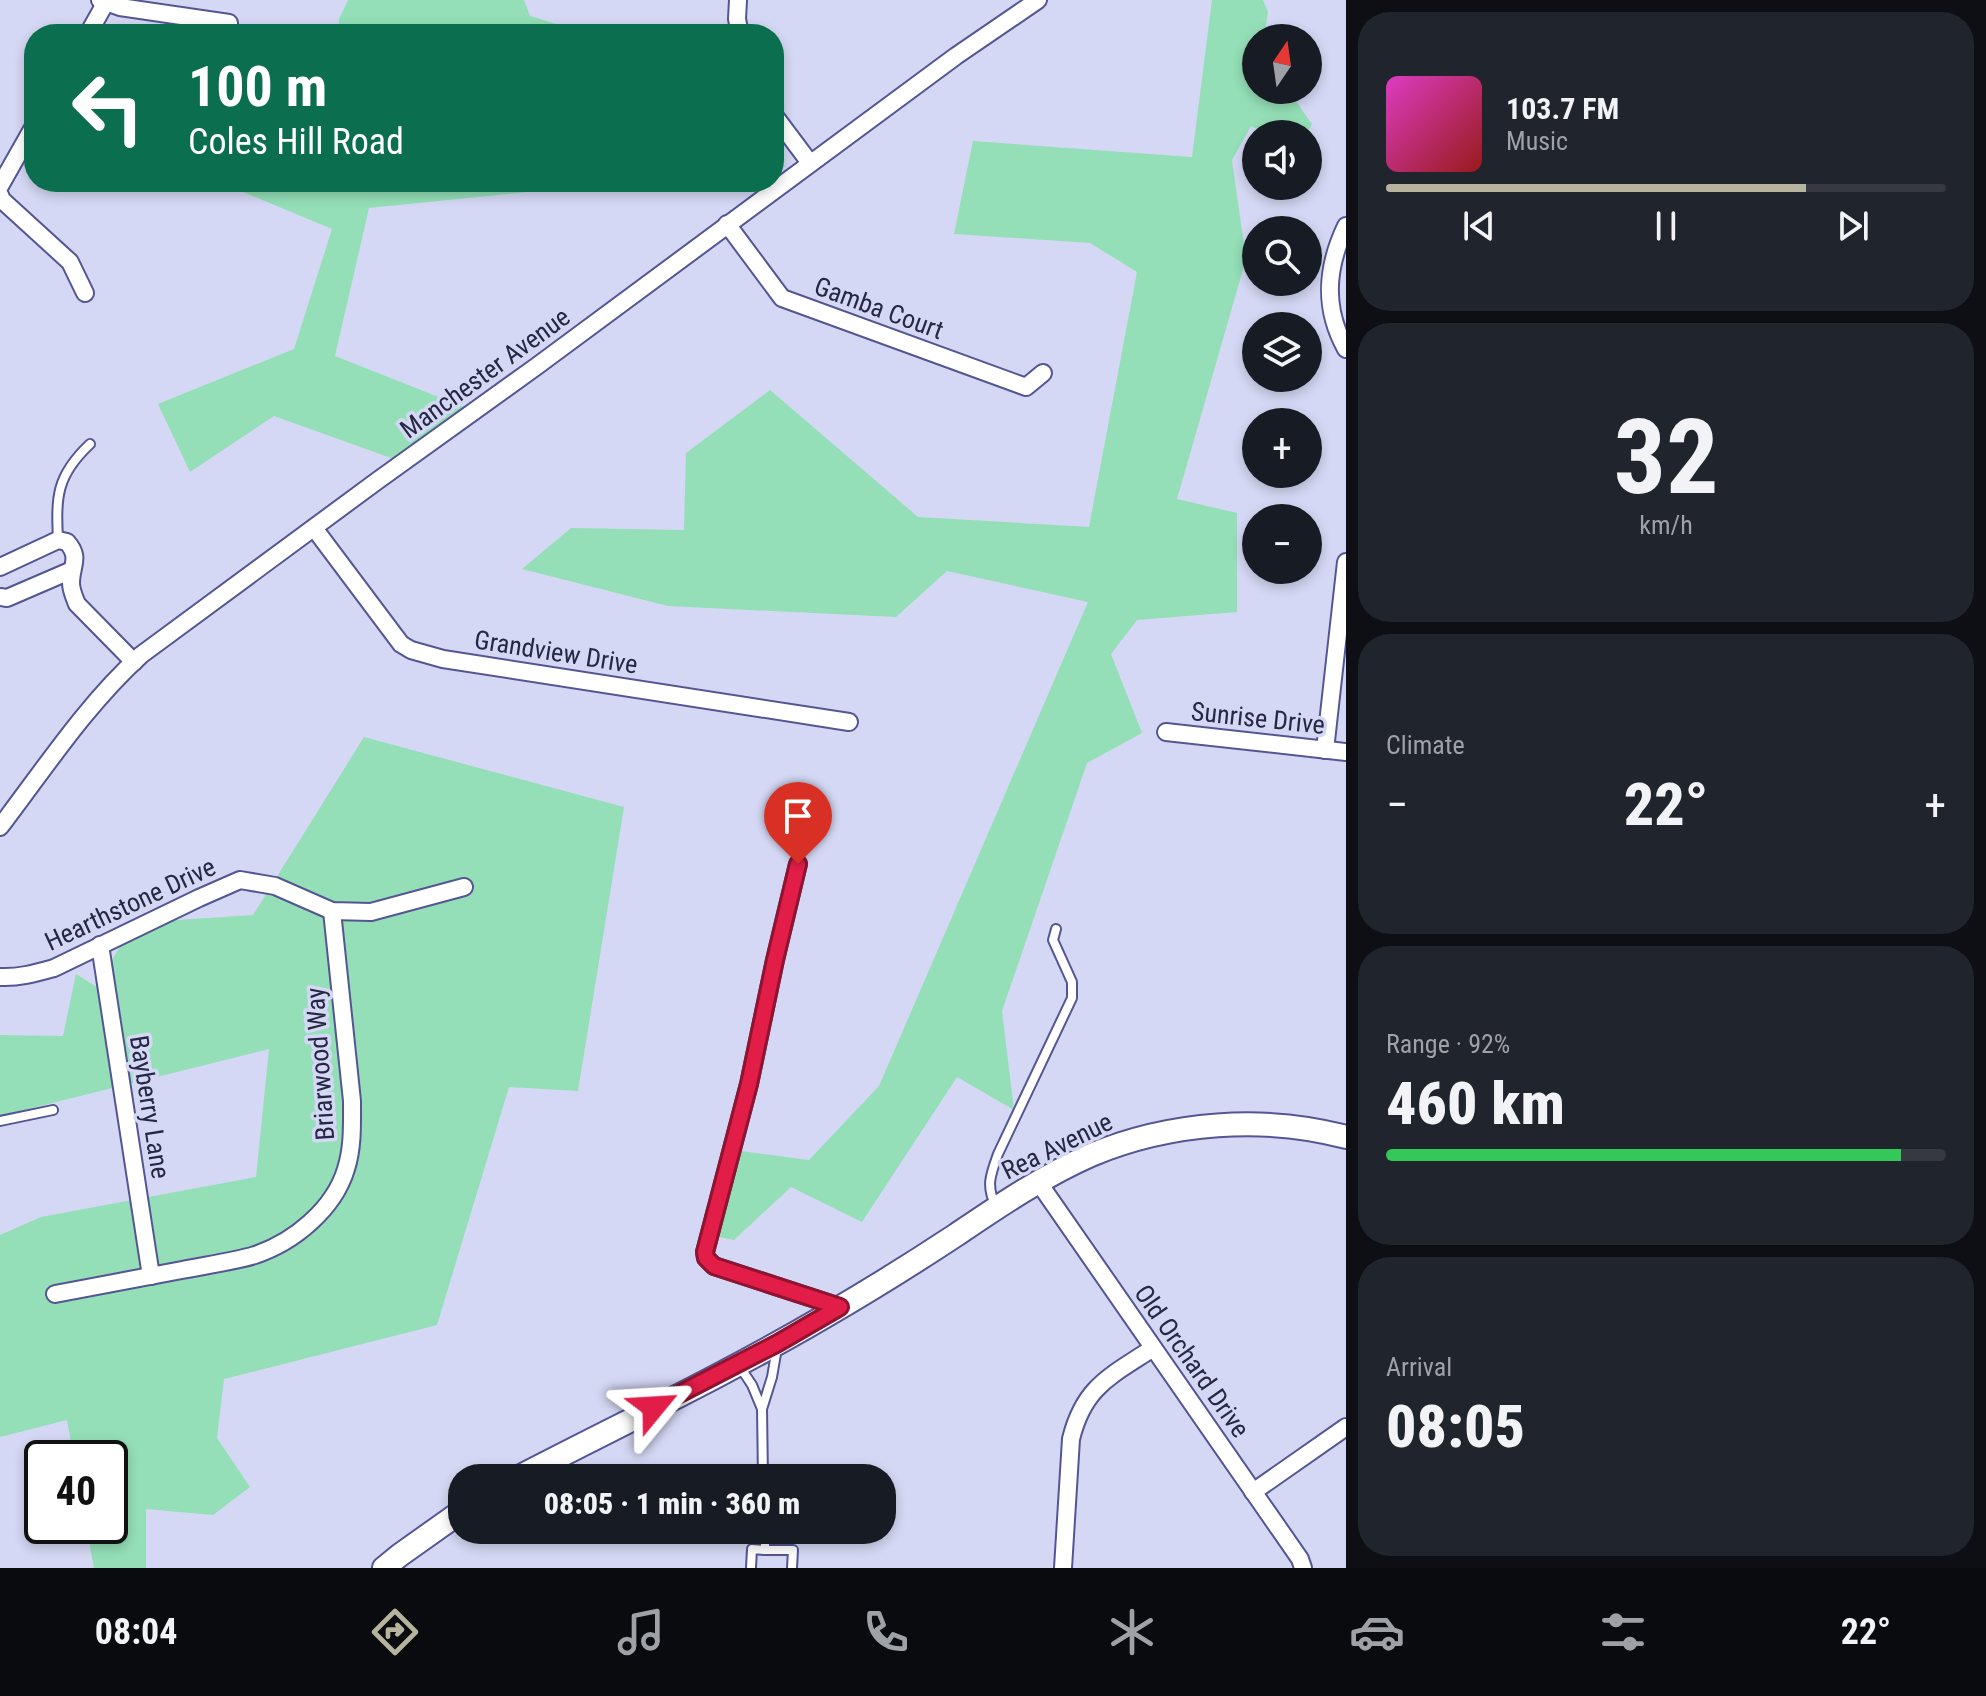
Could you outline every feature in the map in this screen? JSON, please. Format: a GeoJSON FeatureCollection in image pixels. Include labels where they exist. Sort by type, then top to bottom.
{"type":"FeatureCollection","features":[{"type":"Feature","properties":{"kind":"street"},"geometry":{"type":"LineString","coordinates":[[738,0],[738,24]]}},
{"type":"Feature","properties":{"kind":"street","name":"Manchester Avenue"},"geometry":{"type":"LineString","coordinates":[[784,182],[1038,0]]}},
{"type":"Feature","properties":{"kind":"street"},"geometry":{"type":"LineString","coordinates":[[93,24],[103,1],[120,7],[229,23]]}},
{"type":"Feature","properties":{"kind":"street"},"geometry":{"type":"LineString","coordinates":[[784,128],[810,163]]}},
{"type":"Feature","properties":{"kind":"street"},"geometry":{"type":"LineString","coordinates":[[0,186],[24,144]]}},
{"type":"Feature","properties":{"kind":"street","name":"Manchester Avenue"},"geometry":{"type":"LineString","coordinates":[[0,827],[84,717],[134,662],[771,192]]}},
{"type":"Feature","properties":{"kind":"street"},"geometry":{"type":"LineString","coordinates":[[0,195],[70,262],[85,293]]}},
{"type":"Feature","properties":{"kind":"street","name":"Gamba Court"},"geometry":{"type":"LineString","coordinates":[[727,224],[782,298],[1026,387],[1043,373]]}},
{"type":"Feature","properties":{"kind":"street"},"geometry":{"type":"LineString","coordinates":[[1346,226],[1331,271],[1330,303],[1336,331],[1346,349]]}},
{"type":"Feature","properties":{"kind":"street","name":"Grandview Drive"},"geometry":{"type":"LineString","coordinates":[[314,528],[385,624],[401,644],[411,650],[443,659],[849,722]]}},
{"type":"Feature","properties":{"kind":"street"},"geometry":{"type":"LineString","coordinates":[[0,567],[58,540],[67,542],[74,553],[71,582],[77,604],[134,662]]}},
{"type":"Feature","properties":{"kind":"street"},"geometry":{"type":"LineString","coordinates":[[1325,750],[1346,562]]}},
{"type":"Feature","properties":{"kind":"street"},"geometry":{"type":"LineString","coordinates":[[0,597],[7,598],[72,570]]}},
{"type":"Feature","properties":{"kind":"street","name":"Sunrise Drive"},"geometry":{"type":"LineString","coordinates":[[1166,732],[1346,752]]}},
{"type":"Feature","properties":{"kind":"street"},"geometry":{"type":"LineString","coordinates":[[798,864],[749,1084],[705,1252],[706,1258],[714,1266],[840,1307]]}},
{"type":"Feature","properties":{"kind":"street","name":"Hearthstone Drive"},"geometry":{"type":"LineString","coordinates":[[0,977],[54,968],[240,880],[275,886],[332,911],[371,912],[464,887]]}},
{"type":"Feature","properties":{"kind":"street","name":"Briarwood Way"},"geometry":{"type":"LineString","coordinates":[[55,1294],[256,1254],[290,1239],[331,1199],[346,1169],[351,1149],[352,1101],[332,911]]}},
{"type":"Feature","properties":{"kind":"street","name":"Bayberry Lane"},"geometry":{"type":"LineString","coordinates":[[100,945],[151,1276]]}},
{"type":"Feature","properties":{"kind":"street","name":"Rea Avenue"},"geometry":{"type":"LineString","coordinates":[[544,1464],[778,1343],[997,1208],[1091,1155],[1141,1138],[1228,1125],[1304,1128],[1346,1137]]}},
{"type":"Feature","properties":{"kind":"street","name":"Old Orchard Drive"},"geometry":{"type":"LineString","coordinates":[[1039,1183],[1300,1559],[1303,1568]]}},
{"type":"Feature","properties":{"kind":"street"},"geometry":{"type":"LineString","coordinates":[[1063,1568],[1071,1439],[1075,1422],[1082,1406],[1103,1381],[1153,1348]]}},
{"type":"Feature","properties":{"kind":"street"},"geometry":{"type":"LineString","coordinates":[[1253,1492],[1346,1427]]}},
{"type":"Feature","properties":{"kind":"street"},"geometry":{"type":"LineString","coordinates":[[384,1568],[448,1521]]}},
{"type":"Feature","properties":{"kind":"lane"},"geometry":{"type":"LineString","coordinates":[[58,540],[56,510],[61,485],[69,469],[90,444]]}},
{"type":"Feature","properties":{"kind":"lane"},"geometry":{"type":"LineString","coordinates":[[997,1208],[989,1190],[992,1169],[1073,994],[1072,982],[1053,940],[1056,929]]}},
{"type":"Feature","properties":{"kind":"lane"},"geometry":{"type":"LineString","coordinates":[[0,1121],[53,1110]]}},
{"type":"Feature","properties":{"kind":"lane"},"geometry":{"type":"LineString","coordinates":[[763,1464],[762,1409],[778,1343]]}},
{"type":"Feature","properties":{"kind":"lane"},"geometry":{"type":"LineString","coordinates":[[737,1364],[752,1385],[762,1409]]}},
{"type":"Feature","properties":{"kind":"lane"},"geometry":{"type":"LineString","coordinates":[[765,1544],[765,1550]]}},
{"type":"Feature","properties":{"kind":"lane"},"geometry":{"type":"LineString","coordinates":[[751,1568],[752,1549],[793,1550],[792,1568]]}},
{"type":"Feature","properties":{"kind":"green space"},"geometry":{"type":"Polygon","coordinates":[[[348,0],[524,0],[530,16],[557,24],[339,24],[348,0]]]}},
{"type":"Feature","properties":{"kind":"green space"},"geometry":{"type":"Polygon","coordinates":[[[1212,0],[1263,0],[1268,12],[1266,24],[1242,24],[1242,104],[1298,104],[1309,120],[1242,120],[1242,142],[1232,160],[1242,231],[1242,273],[1177,499],[1237,513],[1237,612],[1137,620],[1111,654],[1142,733],[1087,763],[1002,1011],[1014,1110],[957,1077],[862,1222],[791,1187],[734,1240],[709,1235],[733,1150],[809,1160],[879,1086],[1088,602],[947,571],[896,617],[668,606],[522,569],[571,528],[684,530],[686,453],[770,390],[918,517],[1089,527],[1137,272],[1090,243],[954,234],[973,141],[1192,157],[1212,0]]]}},
{"type":"Feature","properties":{"kind":"green space"},"geometry":{"type":"Polygon","coordinates":[[[243,192],[527,192],[369,208],[335,356],[474,411],[405,463],[274,416],[190,472],[158,404],[294,349],[332,229],[243,192]]]}},
{"type":"Feature","properties":{"kind":"green space"},"geometry":{"type":"Polygon","coordinates":[[[364,737],[624,807],[578,1091],[509,1087],[437,1325],[224,1379],[217,1438],[250,1487],[213,1515],[146,1509],[146,1568],[94,1568],[89,1544],[128,1544],[128,1440],[71,1440],[67,1420],[0,1437],[0,1235],[41,1217],[256,1177],[269,1049],[0,1116],[0,1035],[63,1036],[76,974],[97,987],[133,923],[253,915],[364,737]]]}},
{"type":"Feature","properties":{"kind":"route"},"geometry":{"type":"LineString","coordinates":[[654,1407],[840,1307],[714,1266],[706,1258],[705,1252],[749,1084],[798,864]]}}]}
